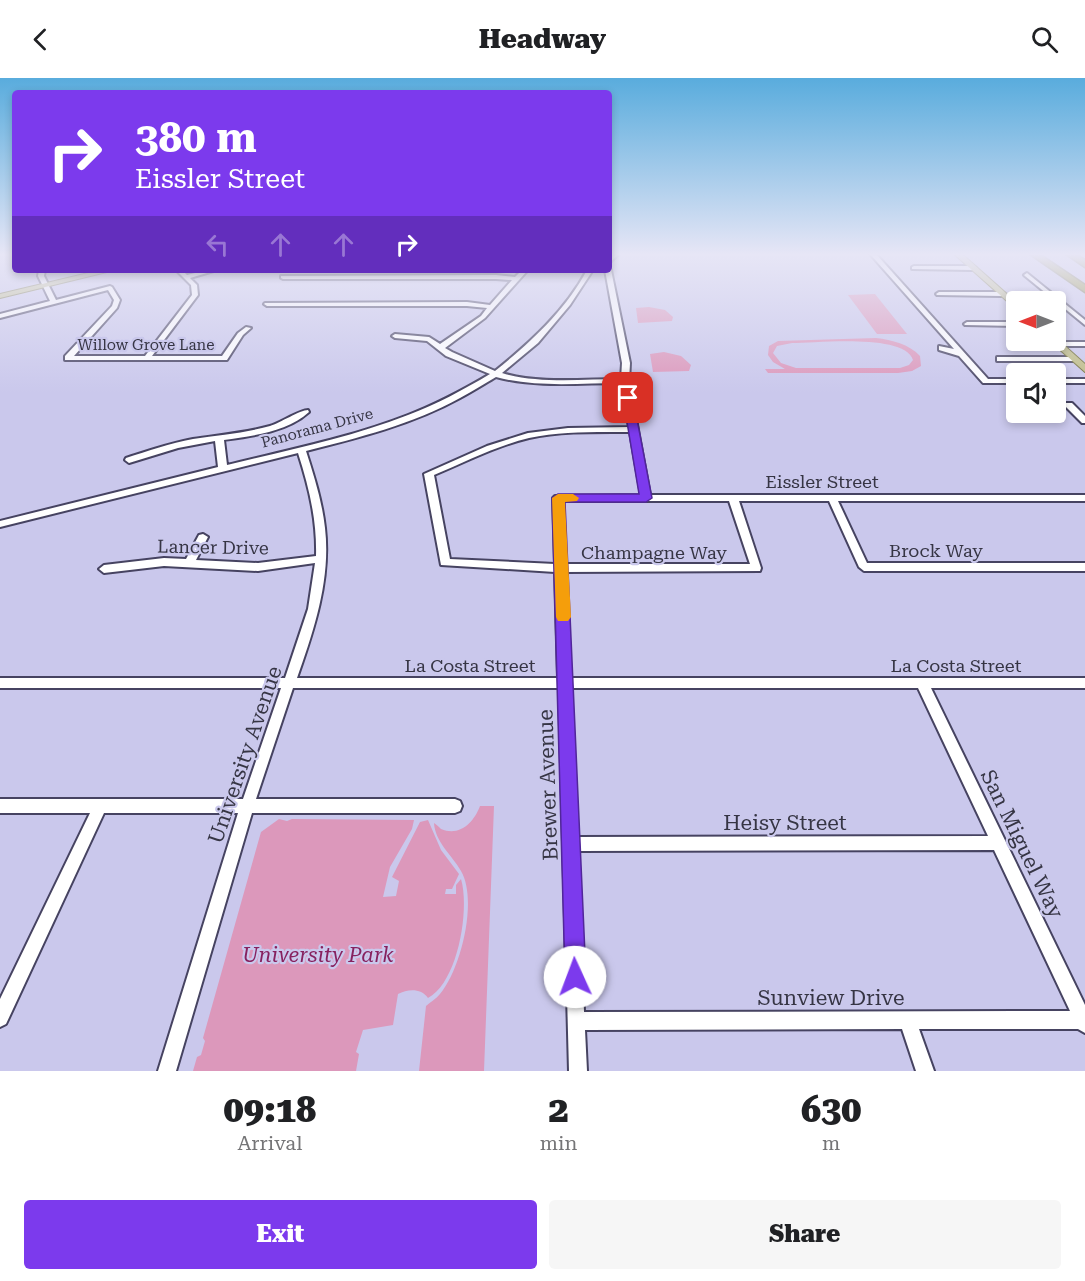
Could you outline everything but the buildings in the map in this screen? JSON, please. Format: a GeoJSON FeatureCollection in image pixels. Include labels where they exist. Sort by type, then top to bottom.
{"type":"FeatureCollection","features":[{"type":"Feature","properties":{"kind":"main road"},"geometry":{"type":"LineString","coordinates":[[1066,351],[1085,369]]}},
{"type":"Feature","properties":{"kind":"street","name":"Willow Grove Lane"},"geometry":{"type":"LineString","coordinates":[[54,302],[61,300]]}},
{"type":"Feature","properties":{"kind":"street","name":"Willow Grove Lane"},"geometry":{"type":"LineString","coordinates":[[117,300],[115,307],[68,358],[224,358],[240,334],[248,328]]}},
{"type":"Feature","properties":{"kind":"street"},"geometry":{"type":"LineString","coordinates":[[147,358],[194,300]]}},
{"type":"Feature","properties":{"kind":"street"},"geometry":{"type":"LineString","coordinates":[[441,347],[475,325],[498,300]]}},
{"type":"Feature","properties":{"kind":"street","name":"Panorama Drive"},"geometry":{"type":"LineString","coordinates":[[0,524],[301,449],[360,433],[413,415],[465,392],[521,357],[548,331],[569,300]]}},
{"type":"Feature","properties":{"kind":"street"},"geometry":{"type":"LineString","coordinates":[[614,300],[626,363],[625,381],[646,498]]}},
{"type":"Feature","properties":{"kind":"street"},"geometry":{"type":"LineString","coordinates":[[914,300],[986,381],[1006,381]]}},
{"type":"Feature","properties":{"kind":"street"},"geometry":{"type":"LineString","coordinates":[[1059,300],[1085,322]]}},
{"type":"Feature","properties":{"kind":"street"},"geometry":{"type":"LineString","coordinates":[[0,316],[54,302]]}},
{"type":"Feature","properties":{"kind":"street"},"geometry":{"type":"LineString","coordinates":[[267,304],[467,304],[492,307]]}},
{"type":"Feature","properties":{"kind":"street"},"geometry":{"type":"LineString","coordinates":[[967,324],[1006,324]]}},
{"type":"Feature","properties":{"kind":"street"},"geometry":{"type":"LineString","coordinates":[[395,336],[424,337],[435,341],[449,354],[496,374],[536,381],[625,381]]}},
{"type":"Feature","properties":{"kind":"street"},"geometry":{"type":"LineString","coordinates":[[1066,343],[1085,344]]}},
{"type":"Feature","properties":{"kind":"street"},"geometry":{"type":"LineString","coordinates":[[942,348],[962,354]]}},
{"type":"Feature","properties":{"kind":"street"},"geometry":{"type":"LineString","coordinates":[[1000,359],[1073,358]]}},
{"type":"Feature","properties":{"kind":"street"},"geometry":{"type":"LineString","coordinates":[[1066,381],[1085,381]]}},
{"type":"Feature","properties":{"kind":"street"},"geometry":{"type":"LineString","coordinates":[[1070,405],[1085,421]]}},
{"type":"Feature","properties":{"kind":"street"},"geometry":{"type":"LineString","coordinates":[[129,460],[170,447],[279,425],[294,420],[305,412]]}},
{"type":"Feature","properties":{"kind":"street","name":"Champagne Way"},"geometry":{"type":"LineString","coordinates":[[634,430],[574,430],[529,436],[500,445],[429,474],[445,562],[561,568],[756,568],[733,498]]}},
{"type":"Feature","properties":{"kind":"street"},"geometry":{"type":"LineString","coordinates":[[219,437],[223,468]]}},
{"type":"Feature","properties":{"kind":"street","name":"University Avenue"},"geometry":{"type":"LineString","coordinates":[[168,1071],[247,806],[315,608],[321,559],[318,505],[301,449]]}},
{"type":"Feature","properties":{"kind":"street","name":"Eissler Street"},"geometry":{"type":"LineString","coordinates":[[558,498],[1085,498]]}},
{"type":"Feature","properties":{"kind":"street","name":"Brewer Avenue"},"geometry":{"type":"LineString","coordinates":[[558,498],[578,1071]]}},
{"type":"Feature","properties":{"kind":"street","name":"Brock Way"},"geometry":{"type":"LineString","coordinates":[[832,498],[864,567],[1085,567]]}},
{"type":"Feature","properties":{"kind":"street"},"geometry":{"type":"LineString","coordinates":[[189,564],[203,537]]}},
{"type":"Feature","properties":{"kind":"street","name":"Lancer Drive"},"geometry":{"type":"LineString","coordinates":[[104,569],[143,563],[242,568],[321,559]]}},
{"type":"Feature","properties":{"kind":"street","name":"La Costa Street"},"geometry":{"type":"LineString","coordinates":[[0,683],[1085,683]]}},
{"type":"Feature","properties":{"kind":"street","name":"San Miguel Way"},"geometry":{"type":"LineString","coordinates":[[922,683],[1084,1021]]}},
{"type":"Feature","properties":{"kind":"street"},"geometry":{"type":"LineString","coordinates":[[0,806],[455,806]]}},
{"type":"Feature","properties":{"kind":"street"},"geometry":{"type":"LineString","coordinates":[[0,1018],[100,806]]}},
{"type":"Feature","properties":{"kind":"street","name":"Heisy Street"},"geometry":{"type":"LineString","coordinates":[[571,844],[999,843]]}},
{"type":"Feature","properties":{"kind":"street","name":"Sunview Drive"},"geometry":{"type":"LineString","coordinates":[[577,1021],[1084,1021]]}},
{"type":"Feature","properties":{"kind":"street"},"geometry":{"type":"LineString","coordinates":[[908,1021],[924,1071]]}},
{"type":"Feature","properties":{"kind":"green space"},"geometry":{"type":"Polygon","coordinates":[[[852,300],[880,300],[907,334],[877,334],[852,300]]]}},
{"type":"Feature","properties":{"kind":"green space"},"geometry":{"type":"Polygon","coordinates":[[[649,307],[665,310],[673,317],[672,321],[638,323],[636,308],[649,307]]]}},
{"type":"Feature","properties":{"kind":"green space"},"geometry":{"type":"Polygon","coordinates":[[[882,339],[911,348],[920,356],[921,366],[912,371],[898,373],[768,373],[765,369],[785,369],[773,362],[768,355],[769,346],[778,341],[882,339]],[[839,341],[777,346],[773,353],[781,363],[796,368],[900,368],[909,365],[913,360],[906,352],[894,346],[878,343],[839,341]]]}},
{"type":"Feature","properties":{"kind":"green space"},"geometry":{"type":"Polygon","coordinates":[[[664,352],[681,356],[691,365],[689,371],[653,372],[650,354],[664,352]]]}},
{"type":"Feature","properties":{"kind":"green space","name":"University Park"},"geometry":{"type":"Polygon","coordinates":[[[480,806],[494,806],[484,1071],[419,1071],[426,1006],[440,994],[455,968],[465,934],[467,916],[466,884],[461,871],[437,836],[434,823],[448,831],[460,829],[470,822],[480,806]]]}},
{"type":"Feature","properties":{"kind":"green space","name":"University Park"},"geometry":{"type":"Polygon","coordinates":[[[279,819],[287,821],[292,819],[414,820],[412,829],[390,867],[383,897],[396,896],[399,881],[392,877],[420,822],[428,820],[441,850],[459,874],[452,889],[446,889],[445,894],[456,894],[456,885],[461,879],[464,908],[454,961],[438,990],[428,998],[422,992],[414,990],[398,994],[393,1025],[363,1030],[356,1052],[359,1054],[356,1071],[193,1071],[205,1041],[203,1038],[261,832],[279,819]]]}},
{"type":"Feature","properties":{"kind":"slow traffic"},"geometry":{"type":"LineString","coordinates":[[563,617],[558,498],[573,498]]}},
{"type":"Feature","properties":{"kind":"route"},"geometry":{"type":"LineString","coordinates":[[575,977],[558,498],[646,498],[628,398]]}}]}
